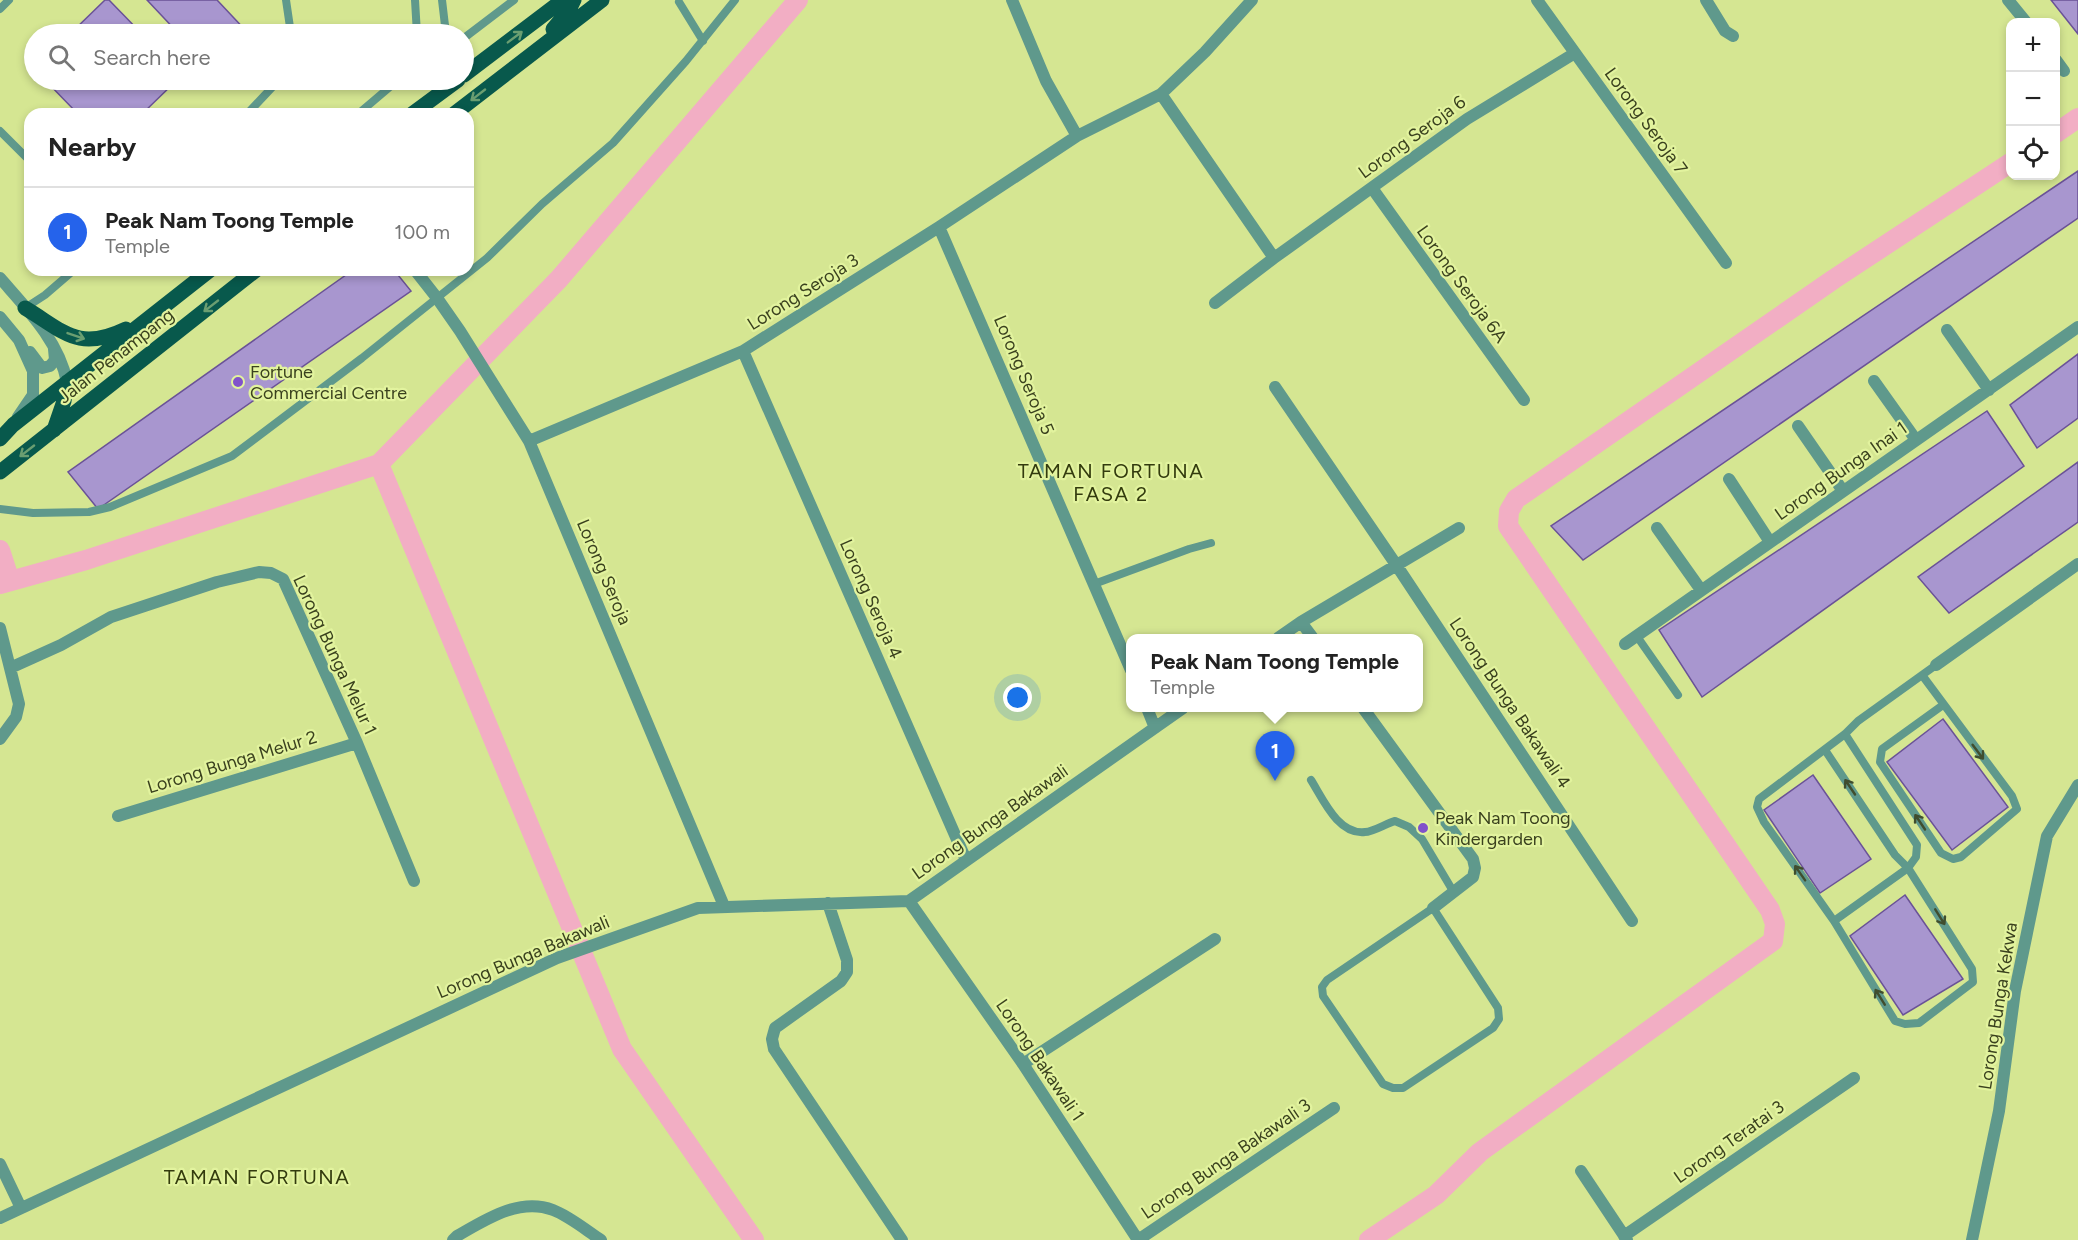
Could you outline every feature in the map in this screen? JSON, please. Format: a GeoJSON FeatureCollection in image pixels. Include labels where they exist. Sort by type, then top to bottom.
{"type":"FeatureCollection","features":[{"type":"Feature","properties":{"kind":"main road"},"geometry":{"type":"LineString","coordinates":[[474,65],[563,0]]}},
{"type":"Feature","properties":{"kind":"main road"},"geometry":{"type":"LineString","coordinates":[[535,50],[574,0]]}},
{"type":"Feature","properties":{"kind":"main road"},"geometry":{"type":"LineString","coordinates":[[462,108],[602,0]]}},
{"type":"Feature","properties":{"kind":"main road"},"geometry":{"type":"LineString","coordinates":[[420,108],[443,90]]}},
{"type":"Feature","properties":{"kind":"main road","name":"Jalan Penampang"},"geometry":{"type":"LineString","coordinates":[[0,439],[12,425],[202,276]]}},
{"type":"Feature","properties":{"kind":"main road","name":"Jalan Penampang"},"geometry":{"type":"LineString","coordinates":[[0,472],[248,276]]}},
{"type":"Feature","properties":{"kind":"main road"},"geometry":{"type":"LineString","coordinates":[[25,308],[75,339],[87,340],[109,336],[147,319]]}},
{"type":"Feature","properties":{"kind":"main road"},"geometry":{"type":"LineString","coordinates":[[54,430],[64,401],[67,382]]}},
{"type":"Feature","properties":{"kind":"street"},"geometry":{"type":"LineString","coordinates":[[1012,0],[1046,81],[1077,136]]}},
{"type":"Feature","properties":{"kind":"street","name":"Lorong Seroja 3"},"geometry":{"type":"LineString","coordinates":[[529,441],[743,351],[939,227],[1077,136],[1161,94],[1205,52],[1252,0]]}},
{"type":"Feature","properties":{"kind":"street","name":"Lorong Seroja 7"},"geometry":{"type":"LineString","coordinates":[[1537,0],[1726,263]]}},
{"type":"Feature","properties":{"kind":"street"},"geometry":{"type":"LineString","coordinates":[[1706,0],[1725,31],[1733,36]]}},
{"type":"Feature","properties":{"kind":"street"},"geometry":{"type":"LineString","coordinates":[[2008,0],[2023,18]]}},
{"type":"Feature","properties":{"kind":"street","name":"Lorong Seroja 6"},"geometry":{"type":"LineString","coordinates":[[1215,303],[1467,119],[1575,53]]}},
{"type":"Feature","properties":{"kind":"street"},"geometry":{"type":"LineString","coordinates":[[2060,66],[2064,71]]}},
{"type":"Feature","properties":{"kind":"street"},"geometry":{"type":"LineString","coordinates":[[1161,94],[1274,258]]}},
{"type":"Feature","properties":{"kind":"street","name":"Lorong Seroja 6A"},"geometry":{"type":"LineString","coordinates":[[1372,188],[1524,400]]}},
{"type":"Feature","properties":{"kind":"street","name":"Lorong Seroja 5"},"geometry":{"type":"LineString","coordinates":[[939,227],[1126,658]]}},
{"type":"Feature","properties":{"kind":"street","name":"Lorong Seroja"},"geometry":{"type":"LineString","coordinates":[[420,276],[460,332],[529,441],[724,906]]}},
{"type":"Feature","properties":{"kind":"street"},"geometry":{"type":"LineString","coordinates":[[0,278],[53,345],[64,366],[67,382]]}},
{"type":"Feature","properties":{"kind":"street"},"geometry":{"type":"LineString","coordinates":[[0,317],[42,368],[50,366],[55,360],[53,345]]}},
{"type":"Feature","properties":{"kind":"street","name":"Lorong Bunga Inai 1"},"geometry":{"type":"LineString","coordinates":[[1625,644],[2078,327]]}},
{"type":"Feature","properties":{"kind":"street"},"geometry":{"type":"LineString","coordinates":[[1947,330],[1989,390]]}},
{"type":"Feature","properties":{"kind":"street"},"geometry":{"type":"LineString","coordinates":[[12,425],[33,395],[33,372],[19,340]]}},
{"type":"Feature","properties":{"kind":"street","name":"Lorong Seroja 4"},"geometry":{"type":"LineString","coordinates":[[743,351],[966,860]]}},
{"type":"Feature","properties":{"kind":"street"},"geometry":{"type":"LineString","coordinates":[[1874,381],[1916,440]]}},
{"type":"Feature","properties":{"kind":"street","name":"Lorong Bunga Bakawali 4"},"geometry":{"type":"LineString","coordinates":[[1275,387],[1397,566],[1632,921]]}},
{"type":"Feature","properties":{"kind":"street"},"geometry":{"type":"LineString","coordinates":[[1798,426],[1843,491]]}},
{"type":"Feature","properties":{"kind":"street"},"geometry":{"type":"LineString","coordinates":[[1729,479],[1770,542]]}},
{"type":"Feature","properties":{"kind":"street"},"geometry":{"type":"LineString","coordinates":[[1285,634],[1301,622],[1460,528]]}},
{"type":"Feature","properties":{"kind":"street"},"geometry":{"type":"LineString","coordinates":[[1657,528],[1701,590]]}},
{"type":"Feature","properties":{"kind":"street"},"geometry":{"type":"LineString","coordinates":[[1936,665],[2078,564]]}},
{"type":"Feature","properties":{"kind":"street","name":"Lorong Bunga Melur 1"},"geometry":{"type":"LineString","coordinates":[[10,668],[60,645],[111,617],[217,582],[258,572],[271,573],[283,579],[357,743],[414,881]]}},
{"type":"Feature","properties":{"kind":"street"},"geometry":{"type":"LineString","coordinates":[[1301,622],[1309,634]]}},
{"type":"Feature","properties":{"kind":"street"},"geometry":{"type":"LineString","coordinates":[[0,628],[19,704],[16,717],[0,739]]}},
{"type":"Feature","properties":{"kind":"street"},"geometry":{"type":"LineString","coordinates":[[1149,712],[1155,728]]}},
{"type":"Feature","properties":{"kind":"street","name":"Lorong Bunga Bakawali"},"geometry":{"type":"LineString","coordinates":[[0,1218],[556,958],[610,938],[698,908],[909,902],[1177,712]]}},
{"type":"Feature","properties":{"kind":"street"},"geometry":{"type":"LineString","coordinates":[[1366,712],[1473,860],[1475,868],[1473,877],[1432,908]]}},
{"type":"Feature","properties":{"kind":"street","name":"Lorong Bunga Melur 2"},"geometry":{"type":"LineString","coordinates":[[118,816],[357,743]]}},
{"type":"Feature","properties":{"kind":"street","name":"Lorong Bunga Kekwa"},"geometry":{"type":"LineString","coordinates":[[1972,1240],[1999,1112],[2015,992],[2047,836],[2078,785]]}},
{"type":"Feature","properties":{"kind":"street","name":"Lorong Bakawali 1"},"geometry":{"type":"LineString","coordinates":[[909,902],[1023,1064],[1138,1240]]}},
{"type":"Feature","properties":{"kind":"street"},"geometry":{"type":"LineString","coordinates":[[828,903],[847,960],[847,972],[841,981],[775,1028],[772,1039],[774,1049],[902,1240]]}},
{"type":"Feature","properties":{"kind":"street"},"geometry":{"type":"LineString","coordinates":[[1023,1064],[1215,939]]}},
{"type":"Feature","properties":{"kind":"street","name":"Lorong Teratai 3"},"geometry":{"type":"LineString","coordinates":[[1626,1238],[1854,1078]]}},
{"type":"Feature","properties":{"kind":"street","name":"Lorong Bunga Bakawali 3"},"geometry":{"type":"LineString","coordinates":[[1138,1240],[1334,1108]]}},
{"type":"Feature","properties":{"kind":"street"},"geometry":{"type":"LineString","coordinates":[[0,1164],[21,1208]]}},
{"type":"Feature","properties":{"kind":"street"},"geometry":{"type":"LineString","coordinates":[[1581,1172],[1626,1238]]}},
{"type":"Feature","properties":{"kind":"street"},"geometry":{"type":"LineString","coordinates":[[453,1240],[508,1209],[523,1207],[553,1210],[601,1240]]}},
{"type":"Feature","properties":{"kind":"lane"},"geometry":{"type":"LineString","coordinates":[[0,9],[9,0]]}},
{"type":"Feature","properties":{"kind":"lane"},"geometry":{"type":"LineString","coordinates":[[286,0],[290,24]]}},
{"type":"Feature","properties":{"kind":"lane"},"geometry":{"type":"LineString","coordinates":[[415,0],[416,24]]}},
{"type":"Feature","properties":{"kind":"lane"},"geometry":{"type":"LineString","coordinates":[[442,0],[445,24]]}},
{"type":"Feature","properties":{"kind":"lane"},"geometry":{"type":"LineString","coordinates":[[474,30],[514,0]]}},
{"type":"Feature","properties":{"kind":"lane"},"geometry":{"type":"LineString","coordinates":[[474,268],[542,204],[613,143],[703,41],[735,0]]}},
{"type":"Feature","properties":{"kind":"lane"},"geometry":{"type":"LineString","coordinates":[[679,2],[703,41]]}},
{"type":"Feature","properties":{"kind":"lane"},"geometry":{"type":"LineString","coordinates":[[253,108],[270,90]]}},
{"type":"Feature","properties":{"kind":"lane"},"geometry":{"type":"LineString","coordinates":[[365,108],[386,90]]}},
{"type":"Feature","properties":{"kind":"lane"},"geometry":{"type":"LineString","coordinates":[[0,131],[24,155]]}},
{"type":"Feature","properties":{"kind":"lane"},"geometry":{"type":"LineString","coordinates":[[25,308],[67,276]]}},
{"type":"Feature","properties":{"kind":"lane"},"geometry":{"type":"LineString","coordinates":[[0,509],[33,513],[89,512],[110,507],[232,456],[362,358],[464,276]]}},
{"type":"Feature","properties":{"kind":"lane"},"geometry":{"type":"LineString","coordinates":[[1095,584],[1211,543]]}},
{"type":"Feature","properties":{"kind":"lane"},"geometry":{"type":"LineString","coordinates":[[1636,635],[1678,695]]}},
{"type":"Feature","properties":{"kind":"lane"},"geometry":{"type":"LineString","coordinates":[[1825,750],[1895,855],[1908,868],[1972,969],[1973,982],[1919,1023],[1905,1024],[1895,1021],[1834,921],[1764,822],[1757,807],[1759,799],[1825,750],[1858,721],[1936,665]]}},
{"type":"Feature","properties":{"kind":"lane"},"geometry":{"type":"LineString","coordinates":[[1922,675],[2012,796],[2017,809],[1961,857],[1953,859],[1941,852],[1880,762],[1882,749],[1943,705]]}},
{"type":"Feature","properties":{"kind":"lane"},"geometry":{"type":"LineString","coordinates":[[1834,921],[1908,868],[1916,857],[1917,845],[1845,734]]}},
{"type":"Feature","properties":{"kind":"lane"},"geometry":{"type":"LineString","coordinates":[[1311,780],[1341,825],[1353,831],[1366,833],[1395,821],[1409,827],[1422,839],[1453,891]]}},
{"type":"Feature","properties":{"kind":"lane"},"geometry":{"type":"LineString","coordinates":[[1432,908],[1498,1008],[1499,1019],[1493,1028],[1404,1088],[1393,1088],[1383,1084],[1323,996],[1323,987],[1327,980],[1432,908]]}},
{"type":"Feature","properties":{"kind":"building"},"geometry":{"type":"Polygon","coordinates":[[[105,0],[109,0],[132,24],[80,24],[105,0]]]}},
{"type":"Feature","properties":{"kind":"building"},"geometry":{"type":"Polygon","coordinates":[[[147,0],[217,0],[240,24],[170,24],[147,0]]]}},
{"type":"Feature","properties":{"kind":"building"},"geometry":{"type":"Polygon","coordinates":[[[2051,0],[2078,0],[2078,34],[2051,0]]]}},
{"type":"Feature","properties":{"kind":"building"},"geometry":{"type":"Polygon","coordinates":[[[55,90],[167,90],[148,108],[72,108],[55,90]]]}},
{"type":"Feature","properties":{"kind":"building"},"geometry":{"type":"Polygon","coordinates":[[[2078,171],[2078,218],[1583,560],[1551,526],[2078,171]]]}},
{"type":"Feature","properties":{"kind":"building","name":"Fortune Commercial Centre"},"geometry":{"type":"Polygon","coordinates":[[[345,276],[399,276],[411,291],[98,509],[68,472],[345,276]]]}},
{"type":"Feature","properties":{"kind":"building"},"geometry":{"type":"Polygon","coordinates":[[[2078,354],[2078,418],[2037,448],[2010,405],[2078,354]]]}},
{"type":"Feature","properties":{"kind":"building"},"geometry":{"type":"Polygon","coordinates":[[[1987,411],[2024,466],[1702,697],[1659,630],[1987,411]]]}},
{"type":"Feature","properties":{"kind":"building"},"geometry":{"type":"Polygon","coordinates":[[[2078,462],[2078,522],[1949,613],[1918,577],[2078,462]]]}},
{"type":"Feature","properties":{"kind":"building"},"geometry":{"type":"Polygon","coordinates":[[[1943,719],[2008,807],[1952,850],[1887,762],[1943,719]]]}},
{"type":"Feature","properties":{"kind":"building"},"geometry":{"type":"Polygon","coordinates":[[[1813,775],[1871,859],[1820,893],[1764,810],[1813,775]]]}},
{"type":"Feature","properties":{"kind":"building"},"geometry":{"type":"Polygon","coordinates":[[[1905,895],[1963,979],[1903,1015],[1850,936],[1905,895]]]}},
{"type":"Feature","properties":{"kind":"waterway"},"geometry":{"type":"LineString","coordinates":[[0,584],[86,560],[379,464],[559,279],[798,0]]}},
{"type":"Feature","properties":{"kind":"waterway"},"geometry":{"type":"LineString","coordinates":[[2060,130],[2078,118]]}},
{"type":"Feature","properties":{"kind":"waterway"},"geometry":{"type":"LineString","coordinates":[[1369,1240],[1436,1195],[1480,1152],[1773,941],[1775,924],[1770,910],[1508,526],[1509,511],[1516,499],[1834,279],[2006,166]]}},
{"type":"Feature","properties":{"kind":"waterway"},"geometry":{"type":"LineString","coordinates":[[379,464],[622,1049],[754,1240]]}},
{"type":"Feature","properties":{"kind":"waterway"},"geometry":{"type":"LineString","coordinates":[[0,550],[10,581]]}},
{"type":"Feature","properties":{"kind":"place","name":"Fortune Commercial Centre"},"geometry":{"type":"Point","coordinates":[238,382]}},
{"type":"Feature","properties":{"kind":"place","name":"Peak Nam Toong Temple"},"geometry":{"type":"Point","coordinates":[1275,781]}},
{"type":"Feature","properties":{"kind":"place","name":"Peak Nam Toong Kindergarden"},"geometry":{"type":"Point","coordinates":[1423,828]}},
{"type":"Feature","properties":{"kind":"district","name":"TAMAN FORTUNA FASA 2"},"geometry":{"type":"Point","coordinates":[1111,482]}},
{"type":"Feature","properties":{"kind":"district","name":"TAMAN FORTUNA"},"geometry":{"type":"Point","coordinates":[257,1177]}}]}
